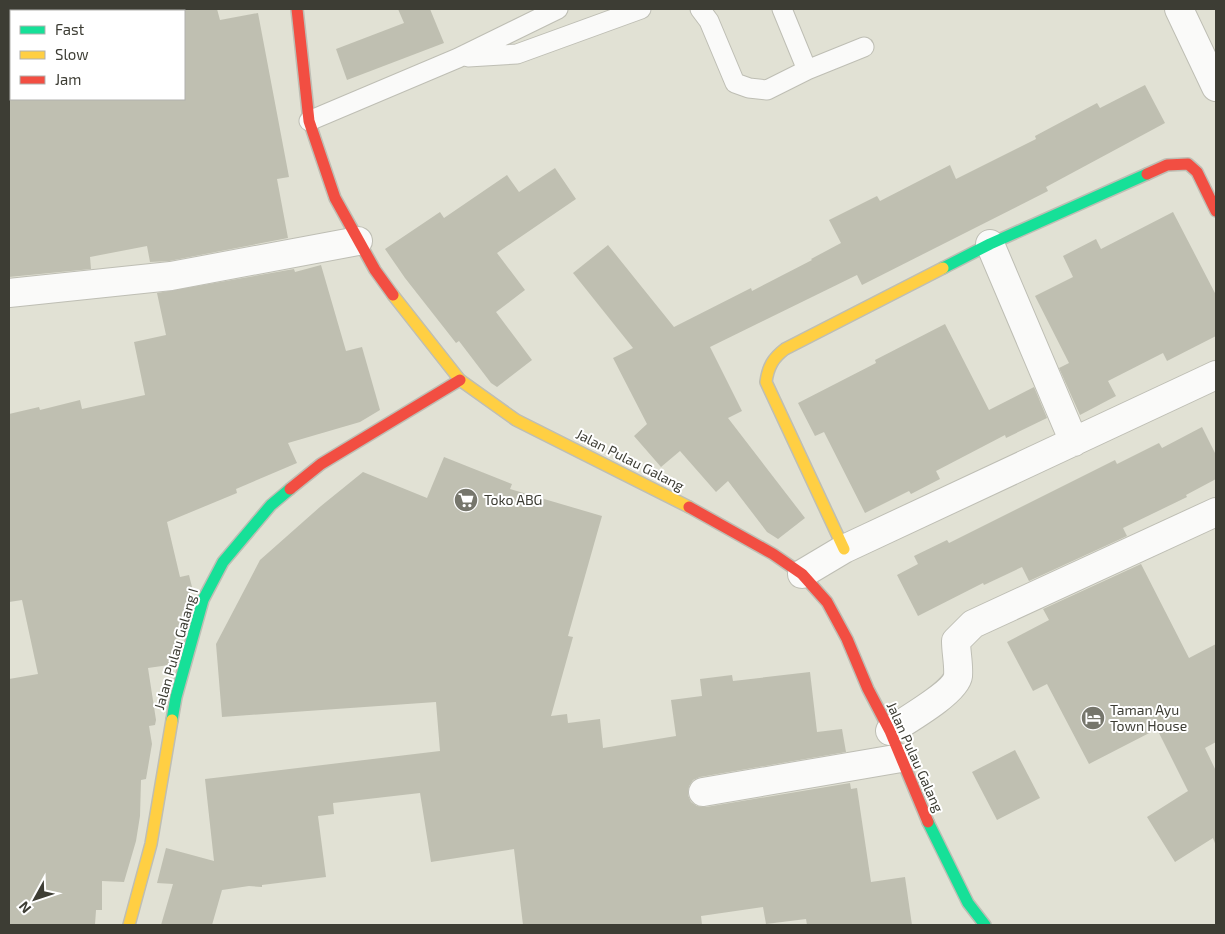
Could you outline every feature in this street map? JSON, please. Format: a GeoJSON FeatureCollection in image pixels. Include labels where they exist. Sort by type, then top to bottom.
{"type":"FeatureCollection","features":[{"type":"Feature","properties":{"kind":"street","name":"Jalan Pulau Galang"},"geometry":{"type":"LineString","coordinates":[[297,9],[309,121],[335,198],[375,270],[400,305],[460,380],[516,420],[711,518],[774,554],[802,574],[827,602],[847,639],[868,688],[890,731],[933,835],[968,903],[985,925]]}},
{"type":"Feature","properties":{"kind":"street"},"geometry":{"type":"LineString","coordinates":[[1179,9],[1216,87]]}},
{"type":"Feature","properties":{"kind":"street"},"geometry":{"type":"LineString","coordinates":[[844,549],[766,382],[768,366],[775,357],[786,349],[990,244],[1167,165],[1188,164],[1198,172],[1216,210]]}},
{"type":"Feature","properties":{"kind":"street"},"geometry":{"type":"LineString","coordinates":[[9,293],[155,278],[358,241]]}},
{"type":"Feature","properties":{"kind":"street"},"geometry":{"type":"LineString","coordinates":[[990,244],[1074,442]]}},
{"type":"Feature","properties":{"kind":"street"},"geometry":{"type":"LineString","coordinates":[[802,574],[844,549],[1216,375]]}},
{"type":"Feature","properties":{"kind":"street","name":"Jalan Pulau Galang I"},"geometry":{"type":"LineString","coordinates":[[129,925],[150,844],[176,697],[203,600],[223,562],[271,505],[321,464],[460,380]]}},
{"type":"Feature","properties":{"kind":"street"},"geometry":{"type":"LineString","coordinates":[[890,731],[945,694],[954,684],[958,676],[956,641],[973,624],[1216,512]]}},
{"type":"Feature","properties":{"kind":"street"},"geometry":{"type":"LineString","coordinates":[[703,792],[901,758]]}},
{"type":"Feature","properties":{"kind":"lane"},"geometry":{"type":"LineString","coordinates":[[309,121],[458,58],[558,9]]}},
{"type":"Feature","properties":{"kind":"lane"},"geometry":{"type":"LineString","coordinates":[[458,58],[517,54],[640,9]]}},
{"type":"Feature","properties":{"kind":"lane"},"geometry":{"type":"LineString","coordinates":[[700,9],[709,21],[735,83],[749,88],[767,90],[807,70],[864,47]]}},
{"type":"Feature","properties":{"kind":"lane"},"geometry":{"type":"LineString","coordinates":[[782,9],[807,70]]}},
{"type":"Feature","properties":{"kind":"building"},"geometry":{"type":"Polygon","coordinates":[[[217,9],[220,20],[258,13],[289,177],[277,179],[288,238],[169,261],[150,262],[147,246],[90,257],[91,269],[9,277],[9,99],[185,100],[184,10],[217,9]]]}},
{"type":"Feature","properties":{"kind":"building"},"geometry":{"type":"Polygon","coordinates":[[[398,9],[430,9],[444,43],[347,80],[336,49],[404,23],[398,9]]]}},
{"type":"Feature","properties":{"kind":"building"},"geometry":{"type":"Polygon","coordinates":[[[1145,85],[1165,123],[1046,187],[1048,191],[862,285],[857,275],[710,347],[742,411],[728,418],[805,518],[778,539],[767,532],[728,481],[716,492],[680,451],[661,467],[634,436],[647,424],[613,358],[633,348],[573,273],[608,245],[674,327],[751,288],[752,291],[841,243],[829,220],[877,196],[880,201],[950,165],[956,179],[1036,139],[1035,136],[1097,103],[1100,108],[1145,85]]]}},
{"type":"Feature","properties":{"kind":"building"},"geometry":{"type":"Polygon","coordinates":[[[555,168],[576,199],[497,253],[525,290],[496,312],[532,360],[497,387],[491,383],[459,341],[456,343],[405,278],[385,249],[440,212],[444,218],[507,175],[519,192],[555,168]]]}},
{"type":"Feature","properties":{"kind":"building"},"geometry":{"type":"Polygon","coordinates":[[[1173,212],[1216,295],[1216,336],[1167,361],[1163,353],[1108,381],[1116,396],[1080,415],[1059,368],[1069,363],[1035,296],[1073,277],[1063,256],[1096,239],[1101,249],[1173,212]]]}},
{"type":"Feature","properties":{"kind":"building"},"geometry":{"type":"Polygon","coordinates":[[[321,265],[346,351],[362,347],[380,410],[360,422],[288,443],[297,463],[236,489],[237,493],[167,522],[180,577],[189,575],[192,587],[169,665],[148,668],[156,720],[155,725],[149,726],[152,744],[146,779],[141,780],[140,816],[136,841],[124,882],[102,881],[102,910],[96,910],[95,925],[9,925],[9,679],[38,674],[22,600],[9,602],[9,414],[39,407],[40,410],[80,400],[82,409],[145,395],[134,342],[166,335],[157,293],[294,269],[295,272],[321,265]]]}},
{"type":"Feature","properties":{"kind":"building"},"geometry":{"type":"Polygon","coordinates":[[[945,324],[989,410],[1034,387],[1047,418],[1006,438],[1005,435],[936,471],[940,479],[911,494],[909,491],[865,513],[824,432],[815,436],[798,403],[876,363],[875,360],[945,324]]]}},
{"type":"Feature","properties":{"kind":"building"},"geometry":{"type":"Polygon","coordinates":[[[1202,427],[1216,455],[1216,479],[1186,495],[1187,497],[1123,528],[1127,536],[1029,581],[1022,567],[984,585],[983,583],[918,616],[897,575],[918,564],[914,556],[947,540],[949,543],[1115,460],[1117,464],[1159,443],[1162,448],[1202,427]]]}},
{"type":"Feature","properties":{"kind":"building"},"geometry":{"type":"Polygon","coordinates":[[[444,457],[512,484],[510,489],[602,516],[568,636],[573,637],[551,716],[567,714],[568,723],[600,719],[603,748],[676,736],[671,700],[702,696],[700,679],[732,675],[733,681],[810,672],[817,732],[842,729],[846,752],[700,777],[693,780],[689,786],[688,795],[691,802],[697,806],[706,807],[850,783],[851,789],[857,788],[871,882],[905,877],[912,925],[807,925],[806,919],[766,924],[763,907],[701,916],[702,925],[523,925],[514,849],[431,862],[420,793],[333,803],[334,814],[318,816],[326,877],[262,885],[262,887],[249,886],[222,890],[212,925],[161,925],[173,884],[157,883],[166,848],[214,861],[205,779],[440,751],[436,702],[222,717],[216,644],[260,560],[321,506],[363,472],[427,498],[444,457]]]}},
{"type":"Feature","properties":{"kind":"building"},"geometry":{"type":"Polygon","coordinates":[[[1141,564],[1189,658],[1216,644],[1216,742],[1205,748],[1216,771],[1216,846],[1213,838],[1175,862],[1147,817],[1188,791],[1157,729],[1089,764],[1047,684],[1033,691],[1007,642],[1049,620],[1043,609],[1141,564]]]}},
{"type":"Feature","properties":{"kind":"building"},"geometry":{"type":"Polygon","coordinates":[[[1015,750],[1040,798],[997,820],[972,772],[1015,750]]]}},
{"type":"Feature","properties":{"kind":"traffic: fast"},"geometry":{"type":"LineString","coordinates":[[943,268],[990,244],[1147,174]]}},
{"type":"Feature","properties":{"kind":"traffic: fast"},"geometry":{"type":"LineString","coordinates":[[172,720],[176,697],[203,600],[223,562],[271,505],[290,489]]}},
{"type":"Feature","properties":{"kind":"traffic: fast"},"geometry":{"type":"LineString","coordinates":[[928,822],[968,903],[985,925]]}},
{"type":"Feature","properties":{"kind":"traffic: slow"},"geometry":{"type":"LineString","coordinates":[[844,549],[766,382],[768,372],[774,359],[785,349],[943,268]]}},
{"type":"Feature","properties":{"kind":"traffic: slow"},"geometry":{"type":"LineString","coordinates":[[393,295],[460,380],[516,420],[689,507]]}},
{"type":"Feature","properties":{"kind":"traffic: slow"},"geometry":{"type":"LineString","coordinates":[[129,925],[151,844],[172,720]]}},
{"type":"Feature","properties":{"kind":"traffic: jam"},"geometry":{"type":"LineString","coordinates":[[297,9],[309,121],[335,198],[375,270],[393,295]]}},
{"type":"Feature","properties":{"kind":"traffic: jam"},"geometry":{"type":"LineString","coordinates":[[1147,174],[1167,165],[1188,164],[1197,172],[1216,211]]}},
{"type":"Feature","properties":{"kind":"traffic: jam"},"geometry":{"type":"LineString","coordinates":[[290,489],[321,464],[460,380]]}},
{"type":"Feature","properties":{"kind":"traffic: jam"},"geometry":{"type":"LineString","coordinates":[[689,507],[773,554],[802,574],[827,602],[847,639],[868,689],[890,731],[928,822]]}},
{"type":"Feature","properties":{"kind":"place","name":"Toko ABG"},"geometry":{"type":"Point","coordinates":[466,500]}},
{"type":"Feature","properties":{"kind":"place","name":"Taman Ayu Town House"},"geometry":{"type":"Point","coordinates":[1093,718]}}]}
